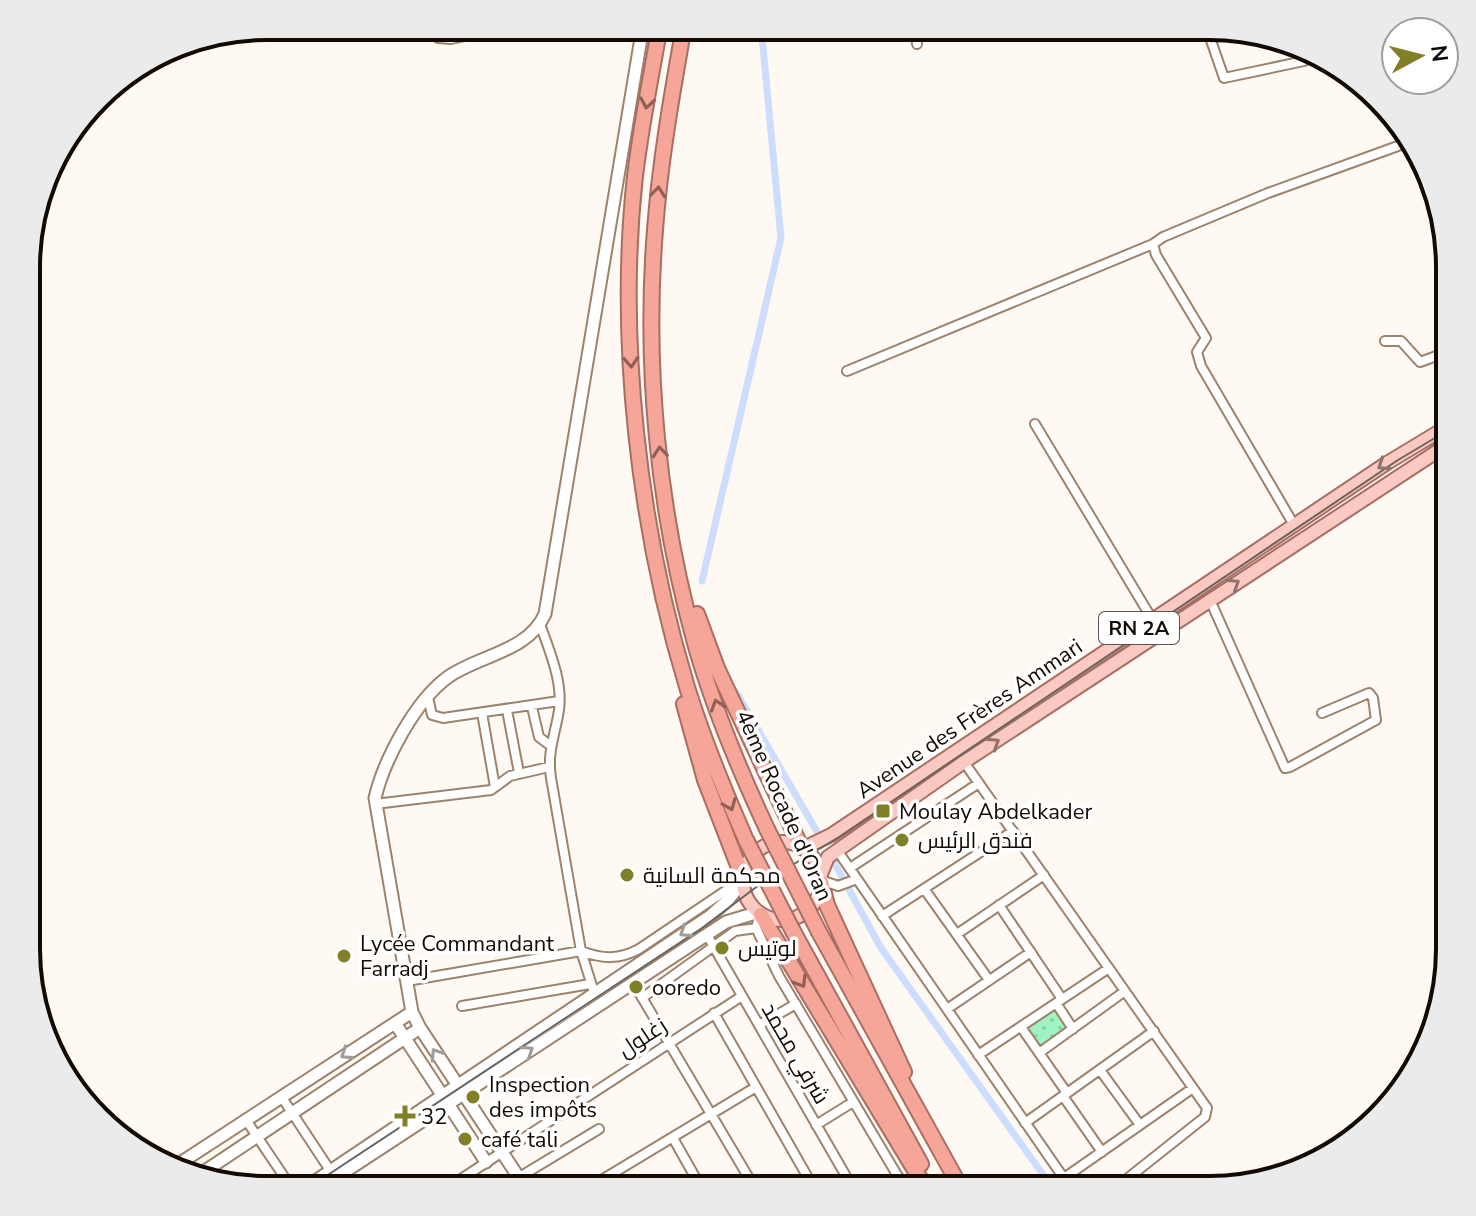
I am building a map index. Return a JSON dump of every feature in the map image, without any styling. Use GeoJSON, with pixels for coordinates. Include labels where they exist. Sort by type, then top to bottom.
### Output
{"type":"FeatureCollection","features":[{"type":"Feature","properties":{"kind":"highway","name":"4ème Rocade d'Oran"},"geometry":{"type":"LineString","coordinates":[[658,40],[635,176],[630,297],[633,392],[656,563],[672,637],[711,758],[746,840],[927,1176]]}},
{"type":"Feature","properties":{"kind":"highway","name":"4ème Rocade d'Oran"},"geometry":{"type":"LineString","coordinates":[[682,40],[659,182],[652,291],[653,392],[667,509],[696,645],[726,734],[767,829],[819,932],[954,1176]]}},
{"type":"Feature","properties":{"kind":"highway"},"geometry":{"type":"LineString","coordinates":[[667,509],[711,654],[807,846]]}},
{"type":"Feature","properties":{"kind":"highway"},"geometry":{"type":"LineString","coordinates":[[656,563],[674,666],[691,730],[705,780],[743,880]]}},
{"type":"Feature","properties":{"kind":"highway"},"geometry":{"type":"LineString","coordinates":[[821,879],[827,905],[938,1149]]}},
{"type":"Feature","properties":{"kind":"highway"},"geometry":{"type":"LineString","coordinates":[[759,917],[918,1176]]}},
{"type":"Feature","properties":{"kind":"main road"},"geometry":{"type":"LineString","coordinates":[[518,1176],[412,1012],[375,804],[379,780],[415,713],[428,697],[461,669],[522,642],[540,624],[545,614],[641,40]]}},
{"type":"Feature","properties":{"kind":"main road","name":"Avenue des Frères Ammari"},"geometry":{"type":"LineString","coordinates":[[807,846],[831,835],[1387,463],[1436,433]]}},
{"type":"Feature","properties":{"kind":"main road","name":"Avenue des Frères Ammari"},"geometry":{"type":"LineString","coordinates":[[832,853],[964,762],[1436,452]]}},
{"type":"Feature","properties":{"kind":"main road"},"geometry":{"type":"LineString","coordinates":[[329,1176],[460,1089],[592,988],[710,916],[728,900],[743,880],[751,858],[769,844],[780,842],[807,846],[817,862],[821,879]]}},
{"type":"Feature","properties":{"kind":"main road"},"geometry":{"type":"LineString","coordinates":[[460,1089],[710,940],[732,919],[759,917],[788,920],[805,913],[817,900],[821,879],[832,853]]}},
{"type":"Feature","properties":{"kind":"main road"},"geometry":{"type":"LineString","coordinates":[[743,880],[747,899],[759,917]]}},
{"type":"Feature","properties":{"kind":"main road"},"geometry":{"type":"LineString","coordinates":[[184,1160],[412,1012]]}},
{"type":"Feature","properties":{"kind":"main road"},"geometry":{"type":"LineString","coordinates":[[395,1023],[486,1162]]}},
{"type":"Feature","properties":{"kind":"main road"},"geometry":{"type":"LineString","coordinates":[[209,1168],[420,1028]]}},
{"type":"Feature","properties":{"kind":"street"},"geometry":{"type":"LineString","coordinates":[[916,40],[917,44]]}},
{"type":"Feature","properties":{"kind":"street"},"geometry":{"type":"LineString","coordinates":[[1214,40],[1224,78],[1304,61]]}},
{"type":"Feature","properties":{"kind":"street"},"geometry":{"type":"LineString","coordinates":[[847,371],[1268,193],[1400,145]]}},
{"type":"Feature","properties":{"kind":"street"},"geometry":{"type":"LineString","coordinates":[[1153,244],[1156,255],[1206,338],[1197,352],[1201,366],[1294,525]]}},
{"type":"Feature","properties":{"kind":"street"},"geometry":{"type":"LineString","coordinates":[[1385,341],[1401,341],[1420,362],[1436,356]]}},
{"type":"Feature","properties":{"kind":"street"},"geometry":{"type":"LineString","coordinates":[[1035,424],[1152,619]]}},
{"type":"Feature","properties":{"kind":"street"},"geometry":{"type":"LineString","coordinates":[[1210,600],[1285,768],[1376,720],[1373,698],[1369,693],[1322,713]]}},
{"type":"Feature","properties":{"kind":"street"},"geometry":{"type":"LineString","coordinates":[[462,1006],[592,988],[581,951],[549,767],[559,701],[554,665],[540,624]]}},
{"type":"Feature","properties":{"kind":"street"},"geometry":{"type":"LineString","coordinates":[[428,697],[432,715]]}},
{"type":"Feature","properties":{"kind":"street"},"geometry":{"type":"LineString","coordinates":[[415,713],[443,718],[559,701]]}},
{"type":"Feature","properties":{"kind":"street"},"geometry":{"type":"LineString","coordinates":[[532,707],[539,737],[551,746]]}},
{"type":"Feature","properties":{"kind":"street"},"geometry":{"type":"LineString","coordinates":[[507,710],[519,773]]}},
{"type":"Feature","properties":{"kind":"street"},"geometry":{"type":"LineString","coordinates":[[482,713],[495,787]]}},
{"type":"Feature","properties":{"kind":"street"},"geometry":{"type":"LineString","coordinates":[[964,762],[1207,1108],[1206,1115],[1130,1176]]}},
{"type":"Feature","properties":{"kind":"street"},"geometry":{"type":"LineString","coordinates":[[375,804],[491,790],[510,776],[549,767]]}},
{"type":"Feature","properties":{"kind":"street"},"geometry":{"type":"LineString","coordinates":[[850,868],[979,783]]}},
{"type":"Feature","properties":{"kind":"street"},"geometry":{"type":"LineString","coordinates":[[882,916],[1013,831]]}},
{"type":"Feature","properties":{"kind":"street"},"geometry":{"type":"LineString","coordinates":[[832,853],[850,868]]}},
{"type":"Feature","properties":{"kind":"street"},"geometry":{"type":"LineString","coordinates":[[850,868],[850,882]]}},
{"type":"Feature","properties":{"kind":"street"},"geometry":{"type":"LineString","coordinates":[[957,934],[1044,875]]}},
{"type":"Feature","properties":{"kind":"street"},"geometry":{"type":"LineString","coordinates":[[821,879],[850,882],[882,916],[1063,1176]]}},
{"type":"Feature","properties":{"kind":"street"},"geometry":{"type":"LineString","coordinates":[[407,981],[581,951],[614,958],[632,953],[743,880]]}},
{"type":"Feature","properties":{"kind":"street"},"geometry":{"type":"LineString","coordinates":[[925,890],[989,980]]}},
{"type":"Feature","properties":{"kind":"street"},"geometry":{"type":"LineString","coordinates":[[999,905],[1031,952],[1073,1029]]}},
{"type":"Feature","properties":{"kind":"street"},"geometry":{"type":"LineString","coordinates":[[759,917],[796,1004],[898,1176]]}},
{"type":"Feature","properties":{"kind":"street"},"geometry":{"type":"LineString","coordinates":[[642,998],[710,940]]}},
{"type":"Feature","properties":{"kind":"street","name":"شرفي محمد"},"geometry":{"type":"LineString","coordinates":[[710,940],[846,1176]]}},
{"type":"Feature","properties":{"kind":"street"},"geometry":{"type":"LineString","coordinates":[[628,943],[632,953]]}},
{"type":"Feature","properties":{"kind":"street"},"geometry":{"type":"LineString","coordinates":[[947,1009],[1031,952]]}},
{"type":"Feature","properties":{"kind":"street"},"geometry":{"type":"LineString","coordinates":[[978,1055],[1109,968]]}},
{"type":"Feature","properties":{"kind":"street"},"geometry":{"type":"LineString","coordinates":[[634,984],[748,1176]]}},
{"type":"Feature","properties":{"kind":"street"},"geometry":{"type":"LineString","coordinates":[[1039,1053],[1125,991]]}},
{"type":"Feature","properties":{"kind":"street","name":"زغلول"},"geometry":{"type":"LineString","coordinates":[[465,1176],[742,996]]}},
{"type":"Feature","properties":{"kind":"street"},"geometry":{"type":"LineString","coordinates":[[759,1025],[796,1004]]}},
{"type":"Feature","properties":{"kind":"street"},"geometry":{"type":"LineString","coordinates":[[714,1013],[808,1176]]}},
{"type":"Feature","properties":{"kind":"street"},"geometry":{"type":"LineString","coordinates":[[1021,1027],[1102,1152]]}},
{"type":"Feature","properties":{"kind":"street"},"geometry":{"type":"LineString","coordinates":[[1025,1123],[1154,1031]]}},
{"type":"Feature","properties":{"kind":"street"},"geometry":{"type":"LineString","coordinates":[[1100,1070],[1140,1125]]}},
{"type":"Feature","properties":{"kind":"street"},"geometry":{"type":"LineString","coordinates":[[610,1176],[756,1087]]}},
{"type":"Feature","properties":{"kind":"street"},"geometry":{"type":"LineString","coordinates":[[1067,1176],[1193,1088]]}},
{"type":"Feature","properties":{"kind":"street"},"geometry":{"type":"LineString","coordinates":[[281,1096],[333,1174]]}},
{"type":"Feature","properties":{"kind":"street"},"geometry":{"type":"LineString","coordinates":[[816,1125],[853,1102]]}},
{"type":"Feature","properties":{"kind":"street"},"geometry":{"type":"LineString","coordinates":[[246,1120],[284,1176]]}},
{"type":"Feature","properties":{"kind":"street"},"geometry":{"type":"LineString","coordinates":[[518,1176],[599,1129]]}},
{"type":"Feature","properties":{"kind":"street"},"geometry":{"type":"LineString","coordinates":[[673,1138],[694,1176]]}},
{"type":"Feature","properties":{"kind":"green space"},"geometry":{"type":"Polygon","coordinates":[[[1055,1008],[1067,1026],[1041,1045],[1028,1027],[1055,1008]]]}},
{"type":"Feature","properties":{"kind":"waterway"},"geometry":{"type":"LineString","coordinates":[[702,581],[781,238],[762,40]]}},
{"type":"Feature","properties":{"kind":"waterway"},"geometry":{"type":"LineString","coordinates":[[736,692],[823,842]]}},
{"type":"Feature","properties":{"kind":"waterway"},"geometry":{"type":"LineString","coordinates":[[829,853],[881,948],[1044,1176]]}},
{"type":"Feature","properties":{"kind":"tram line"},"geometry":{"type":"LineString","coordinates":[[326,1176],[702,928],[759,885],[839,837],[1436,437]]}},
{"type":"Feature","properties":{"kind":"place","name":"Moulay Abdelkader"},"geometry":{"type":"Point","coordinates":[883,811]}},
{"type":"Feature","properties":{"kind":"place","name":"فندق الرئيس"},"geometry":{"type":"Point","coordinates":[902,840]}},
{"type":"Feature","properties":{"kind":"place","name":"محكمة السانية"},"geometry":{"type":"Point","coordinates":[627,875]}},
{"type":"Feature","properties":{"kind":"place","name":"لوتيس"},"geometry":{"type":"Point","coordinates":[722,948]}},
{"type":"Feature","properties":{"kind":"place","name":"Lycée Commandant Farradj"},"geometry":{"type":"Point","coordinates":[344,956]}},
{"type":"Feature","properties":{"kind":"place","name":"ooredo"},"geometry":{"type":"Point","coordinates":[636,987]}},
{"type":"Feature","properties":{"kind":"place","name":"Inspection des impôts"},"geometry":{"type":"Point","coordinates":[473,1097]}},
{"type":"Feature","properties":{"kind":"place","name":"32"},"geometry":{"type":"Point","coordinates":[405,1116]}},
{"type":"Feature","properties":{"kind":"place","name":"café tali"},"geometry":{"type":"Point","coordinates":[465,1139]}}]}
